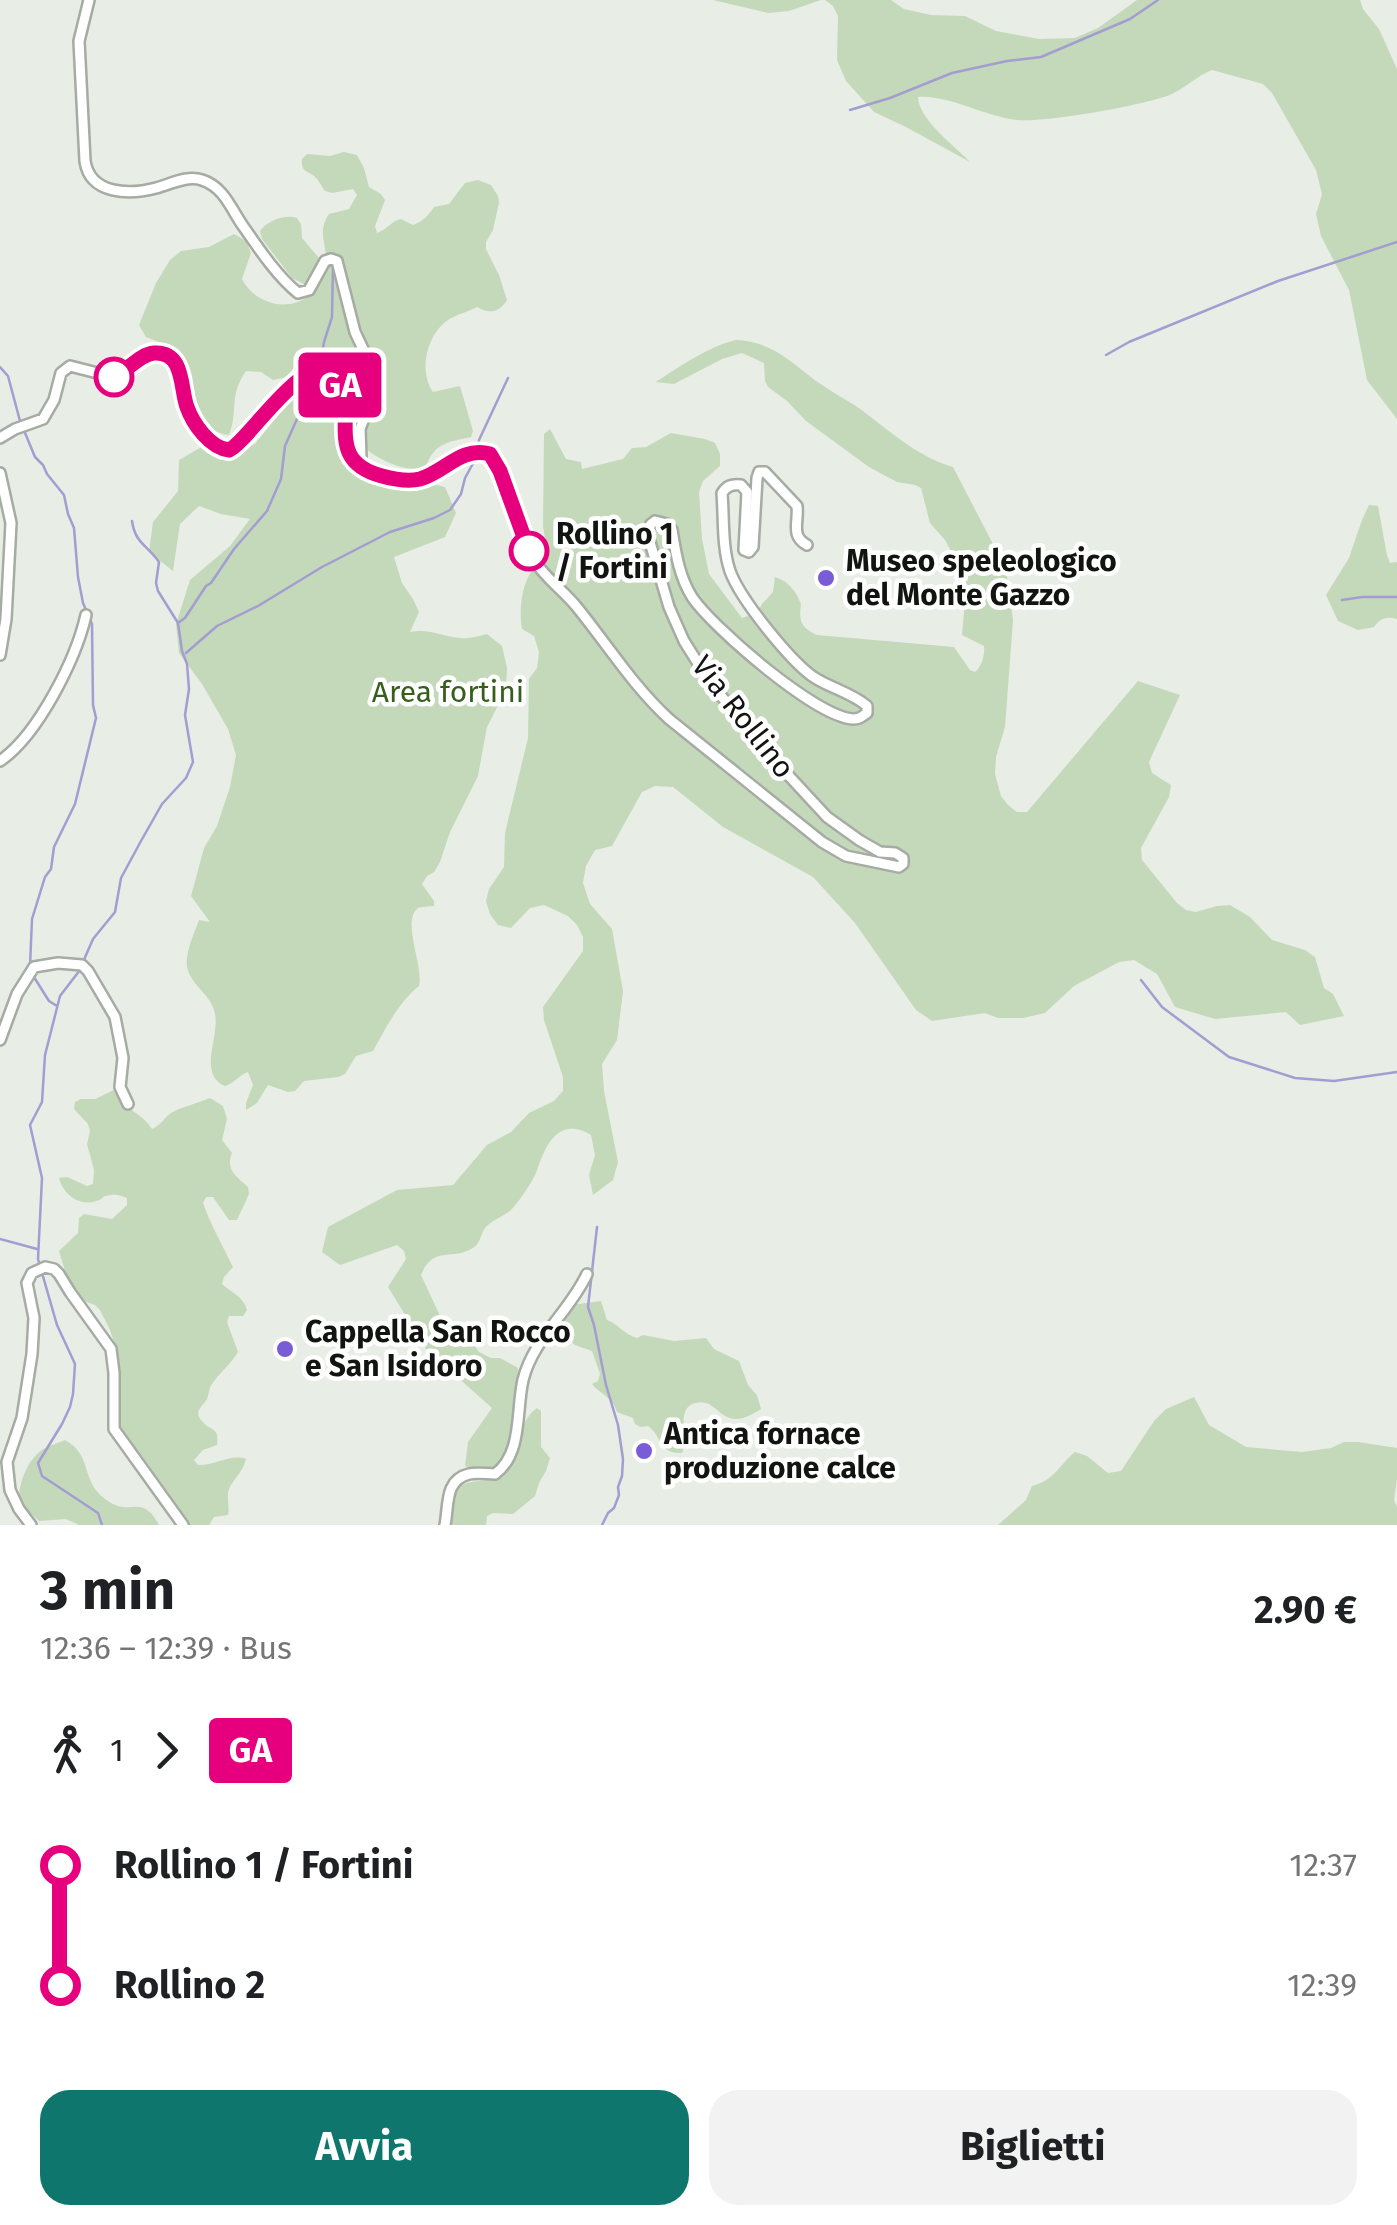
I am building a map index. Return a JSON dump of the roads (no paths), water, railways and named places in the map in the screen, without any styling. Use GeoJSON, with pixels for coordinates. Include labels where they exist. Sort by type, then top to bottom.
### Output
{"type":"FeatureCollection","features":[{"type":"Feature","properties":{"kind":"street"},"geometry":{"type":"LineString","coordinates":[[89,0],[79,41],[88,174],[102,186],[132,192],[188,179],[206,181],[230,202],[240,222],[298,293],[309,290],[326,261],[337,261],[354,332],[370,366],[368,408],[360,428],[358,464]]}},
{"type":"Feature","properties":{"kind":"street"},"geometry":{"type":"LineString","coordinates":[[0,438],[15,428],[43,419],[66,367],[113,377],[155,353],[176,362],[190,414],[209,440],[229,450],[240,444],[302,376],[315,371],[332,373],[344,397],[349,450],[358,464]]}},
{"type":"Feature","properties":{"kind":"street","name":"Via Rollino"},"geometry":{"type":"LineString","coordinates":[[358,464],[382,476],[415,480],[473,452],[490,454],[535,562],[572,600],[651,703],[822,842],[846,856],[899,867],[903,864],[900,855],[880,852],[827,817],[711,684],[668,607],[647,532],[655,522],[667,524],[672,530],[687,588],[732,639],[822,708],[852,719],[862,718],[867,706],[809,674],[783,647],[741,591],[727,556],[722,493],[733,484],[747,492],[743,540],[744,550],[749,552],[753,547],[757,478],[759,472],[768,474],[797,506],[796,536],[807,545]]}},
{"type":"Feature","properties":{"kind":"street"},"geometry":{"type":"LineString","coordinates":[[0,473],[11,524],[0,655]]}},
{"type":"Feature","properties":{"kind":"street"},"geometry":{"type":"LineString","coordinates":[[0,761],[19,744],[68,671],[86,616]]}},
{"type":"Feature","properties":{"kind":"street"},"geometry":{"type":"LineString","coordinates":[[0,1040],[17,994],[34,967],[82,965],[115,1017],[122,1058],[120,1087],[128,1104]]}},
{"type":"Feature","properties":{"kind":"street"},"geometry":{"type":"LineString","coordinates":[[31,1525],[10,1490],[7,1462],[22,1418],[30,1376],[34,1318],[26,1283],[32,1273],[45,1267],[60,1274],[111,1349],[114,1429],[183,1525]]}},
{"type":"Feature","properties":{"kind":"street"},"geometry":{"type":"LineString","coordinates":[[445,1525],[453,1485],[468,1474],[495,1474],[504,1466],[518,1425],[526,1373],[542,1341],[588,1274]]}},
{"type":"Feature","properties":{"kind":"waterway"},"geometry":{"type":"LineString","coordinates":[[850,110],[952,73],[1041,57],[1130,19],[1158,0]]}},
{"type":"Feature","properties":{"kind":"waterway"},"geometry":{"type":"LineString","coordinates":[[1106,355],[1278,281],[1397,242]]}},
{"type":"Feature","properties":{"kind":"waterway"},"geometry":{"type":"LineString","coordinates":[[320,367],[332,317],[333,265]]}},
{"type":"Feature","properties":{"kind":"waterway"},"geometry":{"type":"LineString","coordinates":[[0,367],[8,376],[20,421]]}},
{"type":"Feature","properties":{"kind":"waterway"},"geometry":{"type":"LineString","coordinates":[[178,623],[267,511],[281,479],[285,446],[317,374]]}},
{"type":"Feature","properties":{"kind":"waterway"},"geometry":{"type":"LineString","coordinates":[[478,450],[508,378]]}},
{"type":"Feature","properties":{"kind":"waterway"},"geometry":{"type":"LineString","coordinates":[[23,428],[35,457],[64,495],[74,528],[78,577],[92,624],[96,718],[75,804],[54,847],[51,869],[32,919],[30,966]]}},
{"type":"Feature","properties":{"kind":"waterway"},"geometry":{"type":"LineString","coordinates":[[186,653],[217,626],[322,567],[390,532],[450,510],[476,458]]}},
{"type":"Feature","properties":{"kind":"waterway"},"geometry":{"type":"LineString","coordinates":[[83,962],[93,939],[115,912],[121,878],[141,841],[193,762],[185,715],[187,664],[178,623],[158,591],[159,562],[139,539],[132,521]]}},
{"type":"Feature","properties":{"kind":"waterway"},"geometry":{"type":"LineString","coordinates":[[1342,600],[1397,597]]}},
{"type":"Feature","properties":{"kind":"waterway"},"geometry":{"type":"LineString","coordinates":[[80,970],[60,996],[45,1055],[42,1102],[30,1125],[42,1178],[38,1259],[57,1325],[75,1364],[70,1407],[38,1463],[42,1476],[98,1513],[102,1525]]}},
{"type":"Feature","properties":{"kind":"waterway"},"geometry":{"type":"LineString","coordinates":[[32,974],[49,1001],[57,1006]]}},
{"type":"Feature","properties":{"kind":"waterway"},"geometry":{"type":"LineString","coordinates":[[1141,980],[1162,1007],[1229,1057],[1295,1078],[1334,1081],[1397,1072]]}},
{"type":"Feature","properties":{"kind":"waterway"},"geometry":{"type":"LineString","coordinates":[[597,1227],[588,1307],[623,1459],[619,1495],[602,1525]]}},
{"type":"Feature","properties":{"kind":"waterway"},"geometry":{"type":"LineString","coordinates":[[0,1239],[37,1249]]}},
{"type":"Feature","properties":{"kind":"place","name":"Rollino 1 / Fortini"},"geometry":{"type":"Point","coordinates":[529,551]}},
{"type":"Feature","properties":{"kind":"place","name":"Museo speleologico del Monte Gazzo"},"geometry":{"type":"Point","coordinates":[826,578]}},
{"type":"Feature","properties":{"kind":"place","name":"Cappella San Rocco e San Isidoro"},"geometry":{"type":"Point","coordinates":[285,1349]}},
{"type":"Feature","properties":{"kind":"place","name":"Antica fornace produzione calce"},"geometry":{"type":"Point","coordinates":[644,1451]}},
{"type":"Feature","properties":{"kind":"park label","name":"Area fortini"},"geometry":{"type":"Point","coordinates":[448,692]}}]}
